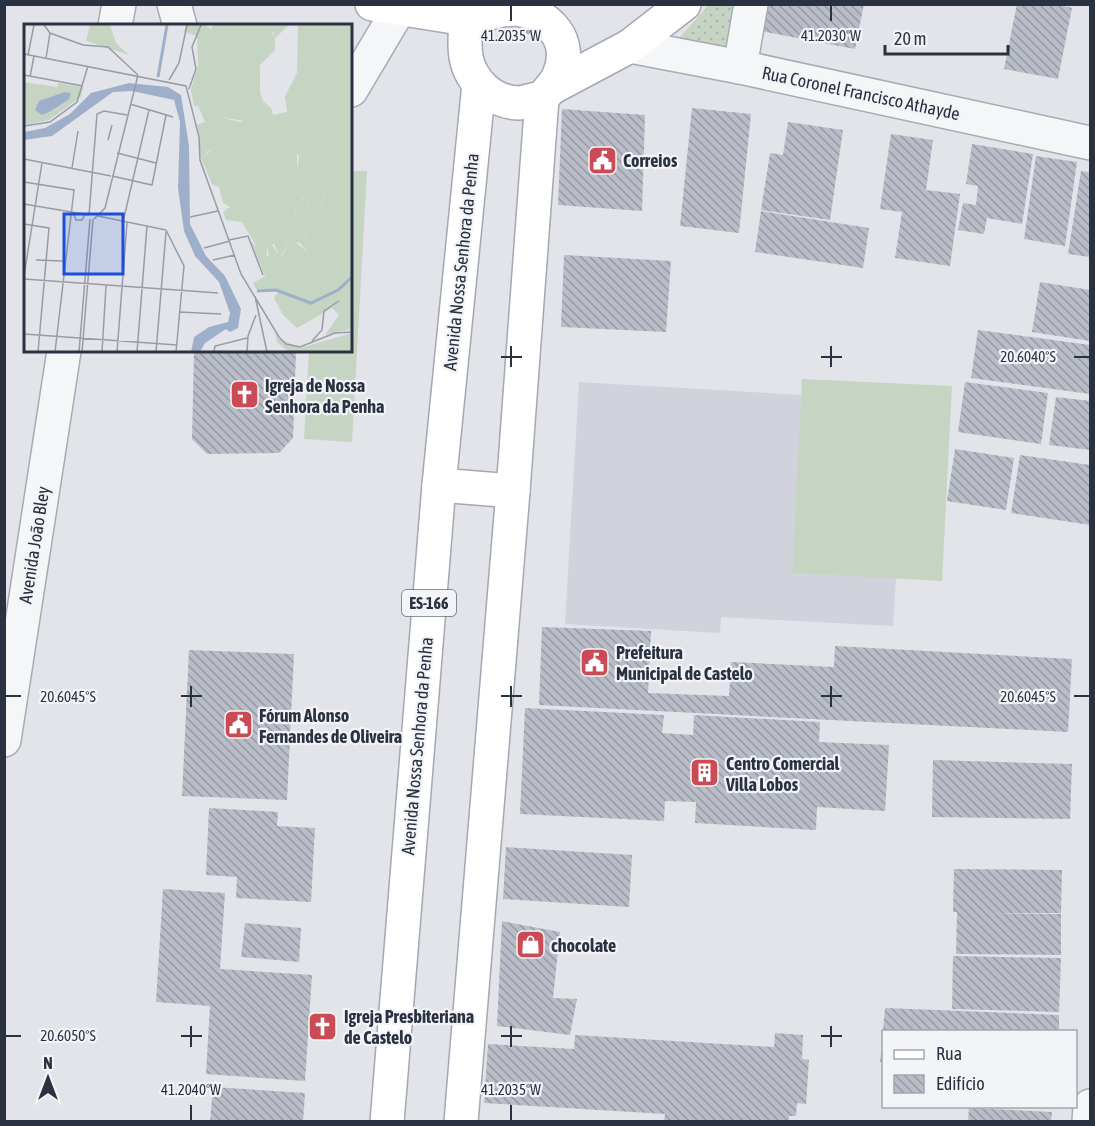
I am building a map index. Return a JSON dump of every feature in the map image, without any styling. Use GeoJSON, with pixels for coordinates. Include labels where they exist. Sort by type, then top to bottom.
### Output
{"type":"FeatureCollection","features":[{"type":"Feature","properties":{"kind":"main road"},"geometry":{"type":"LineString","coordinates":[[467,12],[465,39],[466,59],[470,74],[490,94],[504,101],[518,103],[546,93],[630,46],[684,4]]}},
{"type":"Feature","properties":{"kind":"main road"},"geometry":{"type":"LineString","coordinates":[[386,7],[467,12],[517,9],[532,12],[546,19],[556,31],[562,45],[563,61],[559,76],[546,93],[461,1122]]}},
{"type":"Feature","properties":{"kind":"main road","name":"Avenida Nossa Senhora da Penha"},"geometry":{"type":"LineString","coordinates":[[387,1122],[439,484],[479,84]]}},
{"type":"Feature","properties":{"kind":"main road"},"geometry":{"type":"LineString","coordinates":[[439,484],[513,491]]}},
{"type":"Feature","properties":{"kind":"street"},"geometry":{"type":"LineString","coordinates":[[116,24],[119,4]]}},
{"type":"Feature","properties":{"kind":"street"},"geometry":{"type":"LineString","coordinates":[[174,4],[179,24]]}},
{"type":"Feature","properties":{"kind":"street"},"geometry":{"type":"LineString","coordinates":[[740,67],[751,4]]}},
{"type":"Feature","properties":{"kind":"street"},"geometry":{"type":"LineString","coordinates":[[352,88],[386,7]]}},
{"type":"Feature","properties":{"kind":"street","name":"Rua Coronel Francisco Athayde"},"geometry":{"type":"LineString","coordinates":[[630,46],[740,67],[1090,143]]}},
{"type":"Feature","properties":{"kind":"street","name":"Avenida João Bley"},"geometry":{"type":"LineString","coordinates":[[4,740],[63,352]]}},
{"type":"Feature","properties":{"kind":"street"},"geometry":{"type":"LineString","coordinates":[[1089,1122],[1090,1107]]}},
{"type":"Feature","properties":{"kind":"shaded area"},"geometry":{"type":"Polygon","coordinates":[[[579,382],[802,395],[792,573],[896,578],[893,626],[721,617],[720,633],[565,624],[579,382]]]}},
{"type":"Feature","properties":{"kind":"green space"},"geometry":{"type":"Polygon","coordinates":[[[709,5],[733,5],[725,48],[678,39],[709,5]]]}},
{"type":"Feature","properties":{"kind":"green space"},"geometry":{"type":"Polygon","coordinates":[[[352,171],[367,171],[352,442],[304,439],[309,352],[352,352],[352,171]]]}},
{"type":"Feature","properties":{"kind":"green space"},"geometry":{"type":"Polygon","coordinates":[[[802,379],[952,386],[942,581],[792,573],[802,379]]]}},
{"type":"Feature","properties":{"kind":"building"},"geometry":{"type":"Polygon","coordinates":[[[766,4],[864,4],[855,49],[761,31],[766,4]]]}},
{"type":"Feature","properties":{"kind":"building"},"geometry":{"type":"Polygon","coordinates":[[[1017,4],[1055,4],[1072,8],[1058,79],[1004,69],[1017,4]]]}},
{"type":"Feature","properties":{"kind":"building"},"geometry":{"type":"Polygon","coordinates":[[[692,108],[751,114],[739,233],[680,226],[692,108]]]}},
{"type":"Feature","properties":{"kind":"building","name":"Correios"},"geometry":{"type":"Polygon","coordinates":[[[562,109],[645,115],[642,211],[558,205],[562,109]]]}},
{"type":"Feature","properties":{"kind":"building"},"geometry":{"type":"Polygon","coordinates":[[[788,122],[843,130],[830,220],[761,210],[770,153],[783,155],[788,122]]]}},
{"type":"Feature","properties":{"kind":"building"},"geometry":{"type":"Polygon","coordinates":[[[891,134],[933,140],[926,190],[960,194],[950,266],[895,258],[902,212],[880,209],[891,134]]]}},
{"type":"Feature","properties":{"kind":"building"},"geometry":{"type":"Polygon","coordinates":[[[972,144],[1033,154],[1022,224],[987,218],[984,234],[958,230],[963,203],[976,205],[978,186],[966,184],[972,144]]]}},
{"type":"Feature","properties":{"kind":"building"},"geometry":{"type":"Polygon","coordinates":[[[1036,156],[1077,162],[1065,246],[1024,239],[1036,156]]]}},
{"type":"Feature","properties":{"kind":"building"},"geometry":{"type":"Polygon","coordinates":[[[1081,171],[1090,172],[1090,257],[1068,254],[1081,171]]]}},
{"type":"Feature","properties":{"kind":"building"},"geometry":{"type":"Polygon","coordinates":[[[761,211],[869,228],[863,268],[755,252],[761,211]]]}},
{"type":"Feature","properties":{"kind":"building"},"geometry":{"type":"Polygon","coordinates":[[[564,255],[671,261],[666,332],[561,327],[564,255]]]}},
{"type":"Feature","properties":{"kind":"building"},"geometry":{"type":"Polygon","coordinates":[[[1040,282],[1090,290],[1090,341],[1032,332],[1040,282]]]}},
{"type":"Feature","properties":{"kind":"building"},"geometry":{"type":"Polygon","coordinates":[[[978,330],[1090,345],[1090,394],[971,378],[978,330]]]}},
{"type":"Feature","properties":{"kind":"building","name":"Igreja de Nossa Senhora da Penha"},"geometry":{"type":"Polygon","coordinates":[[[194,352],[296,352],[293,438],[279,453],[207,454],[192,439],[194,352]]]}},
{"type":"Feature","properties":{"kind":"building"},"geometry":{"type":"Polygon","coordinates":[[[965,382],[1048,393],[1041,444],[958,432],[965,382]]]}},
{"type":"Feature","properties":{"kind":"building"},"geometry":{"type":"Polygon","coordinates":[[[1056,397],[1090,401],[1090,450],[1049,445],[1056,397]]]}},
{"type":"Feature","properties":{"kind":"building"},"geometry":{"type":"Polygon","coordinates":[[[955,449],[1014,458],[1006,510],[947,501],[955,449]]]}},
{"type":"Feature","properties":{"kind":"building"},"geometry":{"type":"Polygon","coordinates":[[[1020,455],[1090,465],[1090,525],[1011,513],[1020,455]]]}},
{"type":"Feature","properties":{"kind":"building"},"geometry":{"type":"Polygon","coordinates":[[[542,627],[651,631],[648,693],[729,696],[731,662],[834,667],[835,646],[1072,659],[1068,732],[539,705],[542,627]]]}},
{"type":"Feature","properties":{"kind":"building","name":"Fórum Alonso Fernandes de Oliveira"},"geometry":{"type":"Polygon","coordinates":[[[189,650],[294,654],[287,800],[182,796],[189,650]]]}},
{"type":"Feature","properties":{"kind":"building","name":"Centro Comercial Villa Lobos"},"geometry":{"type":"Polygon","coordinates":[[[525,708],[664,715],[662,733],[693,735],[694,715],[820,722],[819,742],[889,745],[885,811],[817,807],[816,830],[695,823],[696,802],[665,801],[664,821],[520,814],[525,708]]]}},
{"type":"Feature","properties":{"kind":"building"},"geometry":{"type":"Polygon","coordinates":[[[933,760],[1072,764],[1070,819],[932,817],[933,760]]]}},
{"type":"Feature","properties":{"kind":"building"},"geometry":{"type":"Polygon","coordinates":[[[209,808],[278,812],[277,826],[315,828],[311,902],[236,898],[237,877],[206,875],[209,808]]]}},
{"type":"Feature","properties":{"kind":"building"},"geometry":{"type":"Polygon","coordinates":[[[506,847],[632,855],[629,907],[503,899],[506,847]]]}},
{"type":"Feature","properties":{"kind":"building"},"geometry":{"type":"Polygon","coordinates":[[[954,869],[1062,870],[1061,913],[987,913],[1061,914],[1061,955],[956,954],[957,912],[953,912],[954,869]]]}},
{"type":"Feature","properties":{"kind":"building"},"geometry":{"type":"Polygon","coordinates":[[[163,889],[225,893],[220,969],[312,975],[305,1081],[206,1074],[210,1006],[156,1002],[163,889]]]}},
{"type":"Feature","properties":{"kind":"building"},"geometry":{"type":"Polygon","coordinates":[[[502,921],[560,932],[553,998],[577,999],[570,1035],[497,1026],[502,921]]]}},
{"type":"Feature","properties":{"kind":"building"},"geometry":{"type":"Polygon","coordinates":[[[245,923],[301,928],[299,962],[241,957],[245,923]]]}},
{"type":"Feature","properties":{"kind":"building"},"geometry":{"type":"Polygon","coordinates":[[[953,956],[1061,958],[1059,1012],[952,1009],[953,956]]]}},
{"type":"Feature","properties":{"kind":"building"},"geometry":{"type":"Polygon","coordinates":[[[885,1008],[1059,1015],[1059,1030],[883,1030],[885,1008]]]}},
{"type":"Feature","properties":{"kind":"building"},"geometry":{"type":"Polygon","coordinates":[[[775,1033],[803,1035],[802,1059],[809,1060],[806,1104],[797,1103],[796,1116],[789,1116],[789,1122],[664,1122],[665,1114],[484,1103],[488,1044],[574,1049],[575,1035],[774,1047],[775,1033]]]}},
{"type":"Feature","properties":{"kind":"building"},"geometry":{"type":"Polygon","coordinates":[[[213,1087],[305,1093],[303,1122],[210,1122],[213,1087]]]}},
{"type":"Feature","properties":{"kind":"building"},"geometry":{"type":"Polygon","coordinates":[[[969,1108],[1052,1112],[1051,1122],[968,1122],[969,1108]]]}},
{"type":"Feature","properties":{"kind":"place","name":"Correios"},"geometry":{"type":"Point","coordinates":[602,160]}},
{"type":"Feature","properties":{"kind":"place","name":"Igreja de Nossa Senhora da Penha"},"geometry":{"type":"Point","coordinates":[244,395]}},
{"type":"Feature","properties":{"kind":"place","name":"Prefeitura Municipal de Castelo"},"geometry":{"type":"Point","coordinates":[595,662]}},
{"type":"Feature","properties":{"kind":"place","name":"Fórum Alonso Fernandes de Oliveira"},"geometry":{"type":"Point","coordinates":[238,725]}},
{"type":"Feature","properties":{"kind":"place","name":"Centro Comercial Villa Lobos"},"geometry":{"type":"Point","coordinates":[705,773]}},
{"type":"Feature","properties":{"kind":"place","name":"chocolate"},"geometry":{"type":"Point","coordinates":[530,945]}},
{"type":"Feature","properties":{"kind":"place","name":"Igreja Presbiteriana de Castelo"},"geometry":{"type":"Point","coordinates":[323,1026]}}]}
